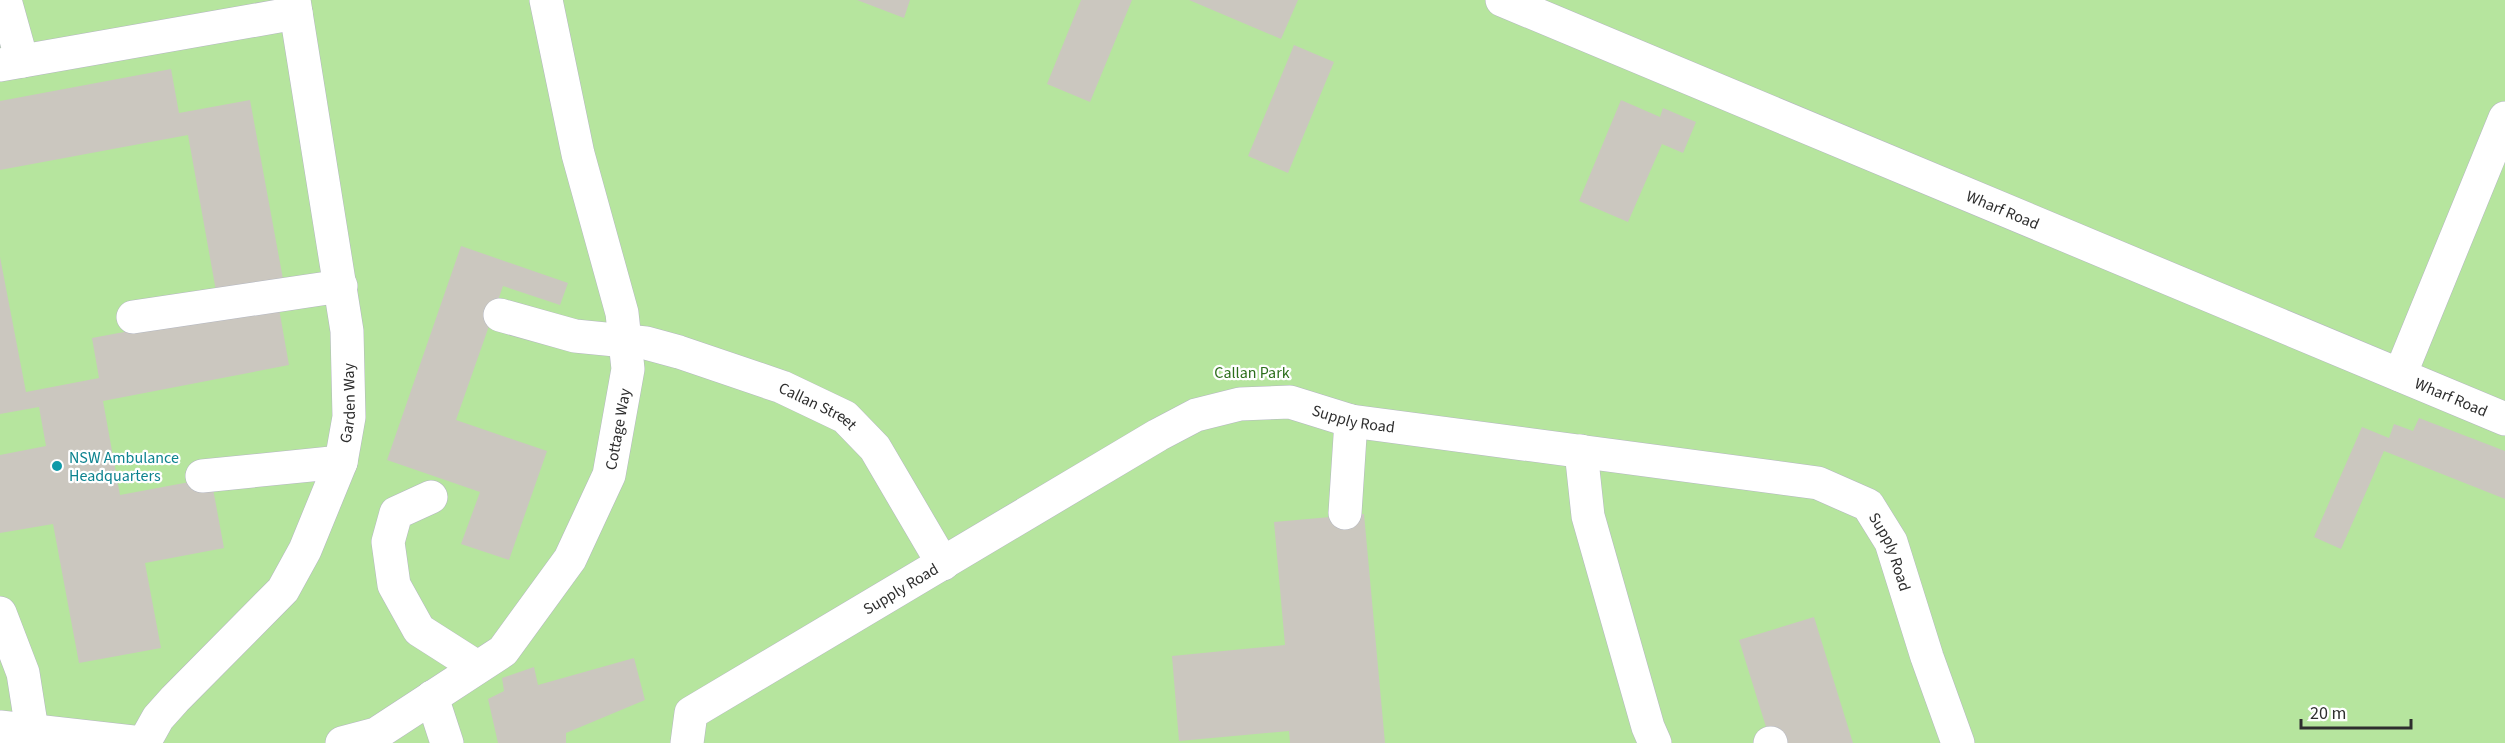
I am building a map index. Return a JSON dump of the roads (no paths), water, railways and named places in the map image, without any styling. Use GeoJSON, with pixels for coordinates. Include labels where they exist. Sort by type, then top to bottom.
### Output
{"type":"FeatureCollection","features":[{"type":"Feature","properties":{"kind":"lane"},"geometry":{"type":"LineString","coordinates":[[5,0],[11,63],[295,7]]}},
{"type":"Feature","properties":{"kind":"lane","name":"Cottage Way"},"geometry":{"type":"LineString","coordinates":[[342,743],[376,734],[503,651],[570,559],[609,475],[628,369],[622,313],[578,154],[546,0]]}},
{"type":"Feature","properties":{"kind":"lane","name":"Wharf Road"},"geometry":{"type":"LineString","coordinates":[[1502,0],[2505,419]]}},
{"type":"Feature","properties":{"kind":"lane","name":"Garden Way"},"geometry":{"type":"LineString","coordinates":[[16,728],[143,743],[158,718],[175,699],[283,590],[305,550],[341,462],[349,417],[347,331],[295,7]]}},
{"type":"Feature","properties":{"kind":"lane"},"geometry":{"type":"LineString","coordinates":[[2400,375],[2505,118]]}},
{"type":"Feature","properties":{"kind":"lane"},"geometry":{"type":"LineString","coordinates":[[134,317],[341,286]]}},
{"type":"Feature","properties":{"kind":"lane","name":"Callan Street"},"geometry":{"type":"LineString","coordinates":[[500,315],[575,336],[646,343],[679,352],[782,387],[845,417],[875,448],[943,564]]}},
{"type":"Feature","properties":{"kind":"lane","name":"Supply Road"},"geometry":{"type":"LineString","coordinates":[[687,743],[691,713],[1196,415],[1240,404],[1290,402],[1351,421],[1818,483],[1868,505],[1891,542],[1927,657],[1959,743]]}},
{"type":"Feature","properties":{"kind":"lane"},"geometry":{"type":"LineString","coordinates":[[1345,513],[1351,421]]}},
{"type":"Feature","properties":{"kind":"lane"},"geometry":{"type":"LineString","coordinates":[[1581,451],[1588,516],[1645,716],[1656,743]]}},
{"type":"Feature","properties":{"kind":"lane"},"geometry":{"type":"LineString","coordinates":[[202,476],[341,462]]}},
{"type":"Feature","properties":{"kind":"lane"},"geometry":{"type":"LineString","coordinates":[[431,497],[396,513],[388,542],[394,585],[419,630],[477,668]]}},
{"type":"Feature","properties":{"kind":"lane"},"geometry":{"type":"LineString","coordinates":[[0,613],[23,673],[16,728]]}},
{"type":"Feature","properties":{"kind":"lane"},"geometry":{"type":"LineString","coordinates":[[432,697],[447,743]]}},
{"type":"Feature","properties":{"kind":"place","name":"NSW Ambulance Headquarters"},"geometry":{"type":"Point","coordinates":[57,466]}},
{"type":"Feature","properties":{"kind":"park label","name":"Callan Park"},"geometry":{"type":"Point","coordinates":[1252,372]}}]}
